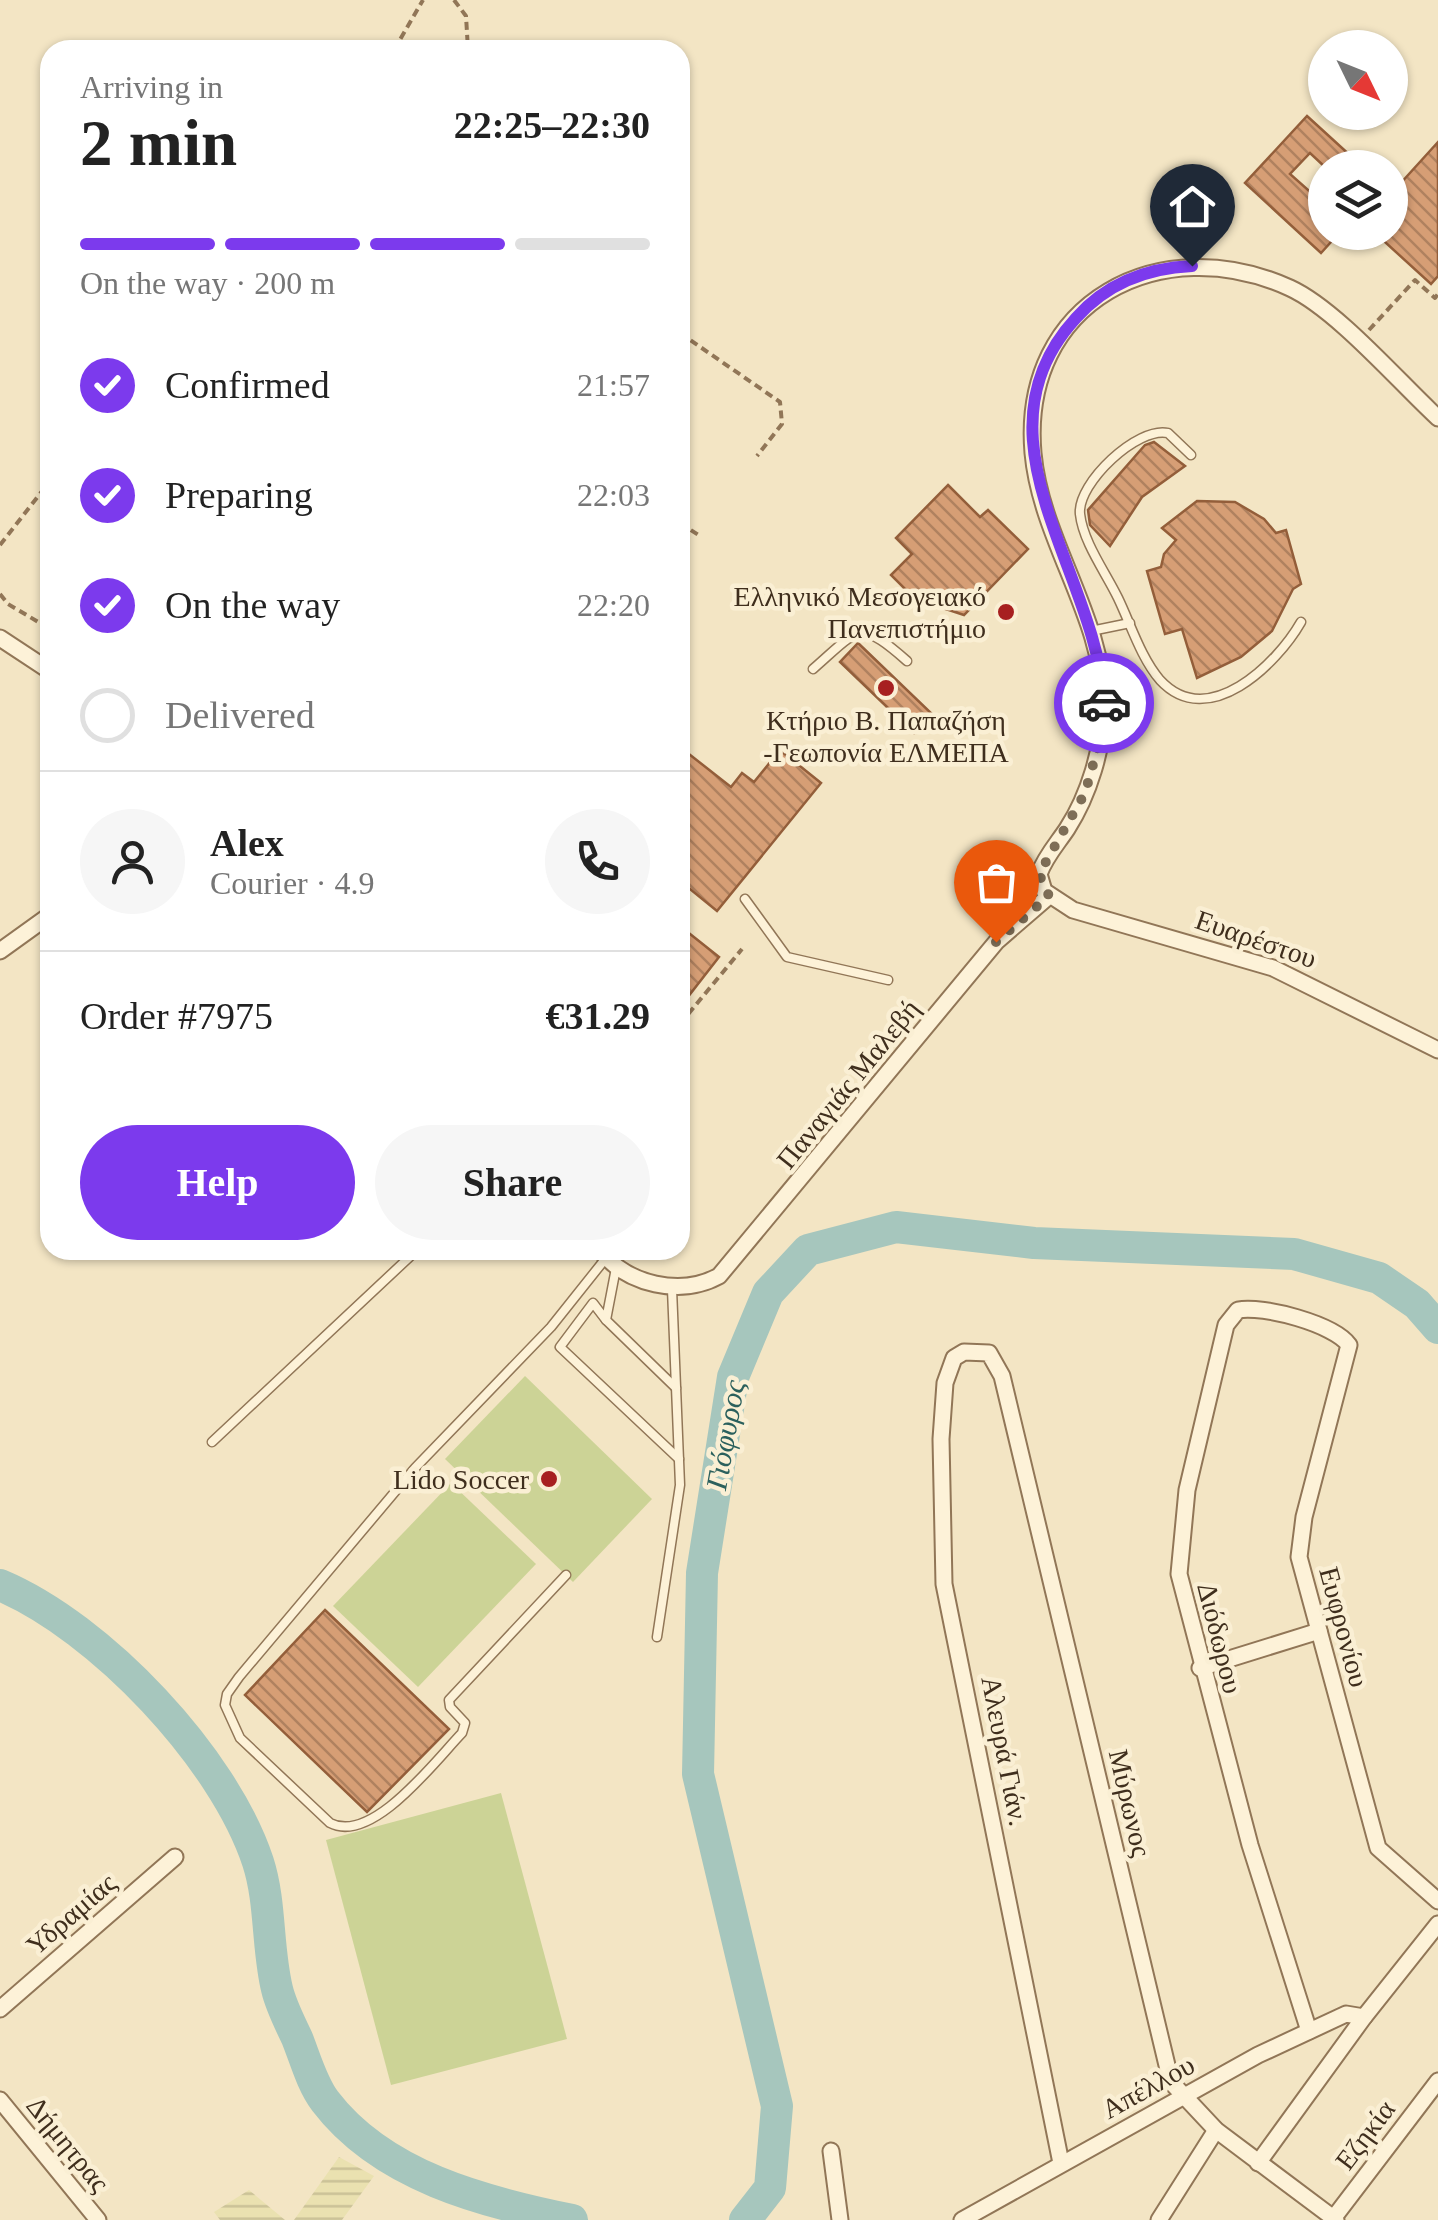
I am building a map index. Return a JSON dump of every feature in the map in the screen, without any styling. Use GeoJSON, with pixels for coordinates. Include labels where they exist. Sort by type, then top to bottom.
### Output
{"type":"FeatureCollection","features":[{"type":"Feature","properties":{"kind":"street"},"geometry":{"type":"LineString","coordinates":[[1049,896],[1039,874],[1079,807],[1100,740],[1103,688],[1091,631],[1044,500],[1032,438],[1044,368],[1059,339],[1082,312],[1128,278],[1169,268],[1204,266],[1292,288],[1438,418]]}},
{"type":"Feature","properties":{"kind":"street"},"geometry":{"type":"LineString","coordinates":[[0,638],[40,664]]}},
{"type":"Feature","properties":{"kind":"street","name":"Ευαρέστου"},"geometry":{"type":"LineString","coordinates":[[1049,896],[1085,914],[1291,975],[1438,1050]]}},
{"type":"Feature","properties":{"kind":"street","name":"Παναγιάς Μαλεβή"},"geometry":{"type":"LineString","coordinates":[[672,1288],[701,1286],[718,1276],[996,942],[1049,896]]}},
{"type":"Feature","properties":{"kind":"street"},"geometry":{"type":"LineString","coordinates":[[0,951],[40,922]]}},
{"type":"Feature","properties":{"kind":"street"},"geometry":{"type":"LineString","coordinates":[[613,1260],[644,1280],[672,1288]]}},
{"type":"Feature","properties":{"kind":"street","name":"Διόδωρου"},"geometry":{"type":"LineString","coordinates":[[1308,2030],[1200,1668],[1179,1574],[1181,1532],[1187,1490],[1228,1319],[1242,1309],[1262,1310],[1321,1326],[1347,1341]]}},
{"type":"Feature","properties":{"kind":"street","name":"Ευφρονίου"},"geometry":{"type":"LineString","coordinates":[[1347,1341],[1347,1363],[1298,1548],[1378,1848],[1438,1901]]}},
{"type":"Feature","properties":{"kind":"street","name":"Μύρωνος"},"geometry":{"type":"LineString","coordinates":[[964,1352],[989,1353],[1002,1376],[1165,2065],[1181,2098],[1216,2130],[1334,2219]]}},
{"type":"Feature","properties":{"kind":"street","name":"Αλευρά Γιάν."},"geometry":{"type":"LineString","coordinates":[[964,1352],[954,1358],[945,1383],[940,1473],[944,1584],[969,1688],[1061,2163]]}},
{"type":"Feature","properties":{"kind":"street"},"geometry":{"type":"LineString","coordinates":[[1200,1668],[1319,1631]]}},
{"type":"Feature","properties":{"kind":"street","name":"Υδραμίας"},"geometry":{"type":"LineString","coordinates":[[0,2008],[175,1857]]}},
{"type":"Feature","properties":{"kind":"street"},"geometry":{"type":"LineString","coordinates":[[1258,2163],[1364,2017],[1438,1924]]}},
{"type":"Feature","properties":{"kind":"street","name":"Απέλλου"},"geometry":{"type":"LineString","coordinates":[[962,2220],[1308,2030],[1349,2013],[1364,2017]]}},
{"type":"Feature","properties":{"kind":"street","name":"Εζηκία"},"geometry":{"type":"LineString","coordinates":[[1334,2219],[1438,2081]]}},
{"type":"Feature","properties":{"kind":"street","name":"Δήμητρας"},"geometry":{"type":"LineString","coordinates":[[0,2100],[98,2220]]}},
{"type":"Feature","properties":{"kind":"street"},"geometry":{"type":"LineString","coordinates":[[1159,2220],[1216,2130]]}},
{"type":"Feature","properties":{"kind":"street"},"geometry":{"type":"LineString","coordinates":[[831,2151],[840,2220]]}},
{"type":"Feature","properties":{"kind":"lane"},"geometry":{"type":"LineString","coordinates":[[1191,454],[1168,433],[1155,431],[1114,458],[1082,496],[1082,520],[1130,623],[1164,684],[1188,697],[1206,698],[1260,673],[1281,653],[1302,622]]}},
{"type":"Feature","properties":{"kind":"lane"},"geometry":{"type":"LineString","coordinates":[[1091,631],[1130,623]]}},
{"type":"Feature","properties":{"kind":"lane"},"geometry":{"type":"LineString","coordinates":[[814,668],[853,634],[864,631],[876,634],[907,661]]}},
{"type":"Feature","properties":{"kind":"lane"},"geometry":{"type":"LineString","coordinates":[[745,899],[787,958],[888,980]]}},
{"type":"Feature","properties":{"kind":"lane"},"geometry":{"type":"LineString","coordinates":[[212,1442],[406,1260]]}},
{"type":"Feature","properties":{"kind":"lane"},"geometry":{"type":"LineString","coordinates":[[566,1575],[449,1700],[450,1707],[465,1723],[462,1733],[390,1807],[360,1826],[341,1828],[330,1823],[240,1738],[231,1720],[227,1694],[238,1677],[415,1468],[550,1327],[606,1260]]}},
{"type":"Feature","properties":{"kind":"lane"},"geometry":{"type":"LineString","coordinates":[[606,1320],[608,1260]]}},
{"type":"Feature","properties":{"kind":"lane"},"geometry":{"type":"LineString","coordinates":[[657,1637],[680,1484],[672,1288]]}},
{"type":"Feature","properties":{"kind":"lane"},"geometry":{"type":"LineString","coordinates":[[676,1388],[606,1320],[593,1302],[560,1347],[680,1460]]}},
{"type":"Feature","properties":{"kind":"path"},"geometry":{"type":"LineString","coordinates":[[400,40],[422,0]]}},
{"type":"Feature","properties":{"kind":"path"},"geometry":{"type":"LineString","coordinates":[[454,0],[466,16],[470,40]]}},
{"type":"Feature","properties":{"kind":"path"},"geometry":{"type":"LineString","coordinates":[[1357,343],[1415,280],[1434,298],[1438,294]]}},
{"type":"Feature","properties":{"kind":"path"},"geometry":{"type":"LineString","coordinates":[[690,339],[780,402],[782,424],[757,456]]}},
{"type":"Feature","properties":{"kind":"path"},"geometry":{"type":"LineString","coordinates":[[0,544],[40,494]]}},
{"type":"Feature","properties":{"kind":"path"},"geometry":{"type":"LineString","coordinates":[[690,530],[700,536]]}},
{"type":"Feature","properties":{"kind":"path"},"geometry":{"type":"LineString","coordinates":[[0,594],[8,604],[40,623]]}},
{"type":"Feature","properties":{"kind":"path"},"geometry":{"type":"LineString","coordinates":[[690,1012],[742,949]]}},
{"type":"Feature","properties":{"kind":"shaded area"},"geometry":{"type":"Polygon","coordinates":[[[339,2157],[374,2176],[342,2220],[294,2220],[339,2157]]]}},
{"type":"Feature","properties":{"kind":"shaded area"},"geometry":{"type":"Polygon","coordinates":[[[249,2190],[285,2220],[220,2220],[214,2212],[249,2190]]]}},
{"type":"Feature","properties":{"kind":"green space","name":"Lido Soccer"},"geometry":{"type":"Polygon","coordinates":[[[525,1376],[652,1499],[573,1582],[445,1459],[525,1376]]]}},
{"type":"Feature","properties":{"kind":"green space"},"geometry":{"type":"Polygon","coordinates":[[[451,1483],[536,1564],[418,1687],[333,1606],[451,1483]]]}},
{"type":"Feature","properties":{"kind":"green space"},"geometry":{"type":"Polygon","coordinates":[[[501,1793],[567,2039],[391,2085],[326,1840],[501,1793]]]}},
{"type":"Feature","properties":{"kind":"building"},"geometry":{"type":"Polygon","coordinates":[[[1307,116],[1308,130],[1322,130],[1344,150],[1308,150],[1308,155],[1290,174],[1308,190],[1308,241],[1245,183],[1307,116]]]}},
{"type":"Feature","properties":{"kind":"building"},"geometry":{"type":"Polygon","coordinates":[[[1438,142],[1438,276],[1431,284],[1394,250],[1408,250],[1408,175],[1438,142]]]}},
{"type":"Feature","properties":{"kind":"building"},"geometry":{"type":"Polygon","coordinates":[[[1154,442],[1185,466],[1142,497],[1110,546],[1090,525],[1088,510],[1145,445],[1154,442]]]}},
{"type":"Feature","properties":{"kind":"building"},"geometry":{"type":"Polygon","coordinates":[[[948,485],[980,517],[988,510],[1028,549],[964,615],[915,599],[891,575],[912,554],[896,538],[948,485]]]}},
{"type":"Feature","properties":{"kind":"building"},"geometry":{"type":"Polygon","coordinates":[[[1197,501],[1235,502],[1264,519],[1276,533],[1286,530],[1301,584],[1293,589],[1272,631],[1241,657],[1197,678],[1182,629],[1165,634],[1147,571],[1161,567],[1164,554],[1176,540],[1162,528],[1197,501]]]}},
{"type":"Feature","properties":{"kind":"building","name":"Κτήριο Β. Παπαζήση -Γεωπονία ΕΛΜΕΠΑ"},"geometry":{"type":"Polygon","coordinates":[[[858,643],[932,714],[914,733],[840,662],[858,643]]]}},
{"type":"Feature","properties":{"kind":"building"},"geometry":{"type":"Polygon","coordinates":[[[780,750],[821,783],[717,911],[690,889],[690,755],[731,787],[742,773],[754,782],[780,750]]]}},
{"type":"Feature","properties":{"kind":"building"},"geometry":{"type":"Polygon","coordinates":[[[690,934],[719,957],[690,994],[690,934]]]}},
{"type":"Feature","properties":{"kind":"building"},"geometry":{"type":"Polygon","coordinates":[[[325,1610],[449,1729],[367,1812],[245,1695],[325,1610]]]}},
{"type":"Feature","properties":{"kind":"waterway","name":"Γιόφυρος"},"geometry":{"type":"LineString","coordinates":[[745,2220],[770,2188],[777,2106],[698,1774],[702,1573],[733,1377],[768,1293],[808,1250],[896,1227],[1034,1243],[1294,1254],[1379,1278],[1417,1304],[1438,1328]]}},
{"type":"Feature","properties":{"kind":"waterway","name":"Γιόφυρος"},"geometry":{"type":"LineString","coordinates":[[0,1585],[78,1631],[117,1664],[154,1700],[217,1781],[258,1862],[281,2002],[316,2087],[348,2127],[375,2149],[436,2182],[572,2220]]}},
{"type":"Feature","properties":{"kind":"way so far"},"geometry":{"type":"LineString","coordinates":[[996,942],[1049,896],[1039,874],[1085,793],[1097,755],[1104,703]]}},
{"type":"Feature","properties":{"kind":"place","name":"Ελληνικό Μεσογειακό Πανεπιστήμιο"},"geometry":{"type":"Point","coordinates":[1006,612]}},
{"type":"Feature","properties":{"kind":"place","name":"Κτήριο Β. Παπαζήση -Γεωπονία ΕΛΜΕΠΑ"},"geometry":{"type":"Point","coordinates":[886,688]}},
{"type":"Feature","properties":{"kind":"place","name":"Lido Soccer"},"geometry":{"type":"Point","coordinates":[549,1479]}},
{"type":"Feature","properties":{"kind":"route"},"geometry":{"type":"LineString","coordinates":[[1104,703],[1091,631],[1052,527],[1034,463],[1032,422],[1036,394],[1059,339],[1092,302],[1128,278],[1192,266]]}}]}
